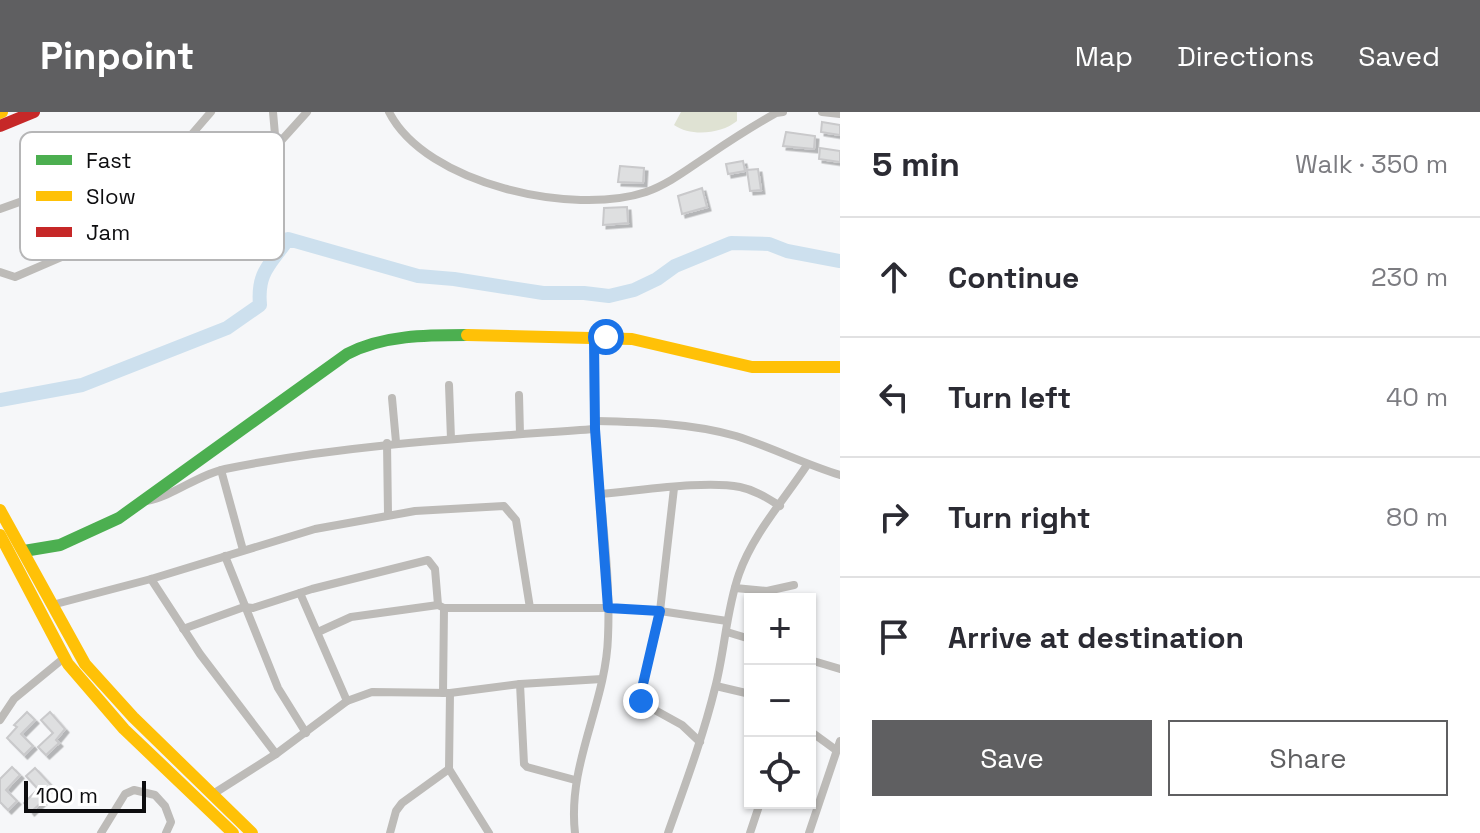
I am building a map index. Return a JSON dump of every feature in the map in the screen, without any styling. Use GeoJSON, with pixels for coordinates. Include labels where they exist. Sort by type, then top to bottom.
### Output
{"type":"FeatureCollection","features":[{"type":"Feature","properties":{"kind":"street"},"geometry":{"type":"LineString","coordinates":[[0,126],[34,112]]}},
{"type":"Feature","properties":{"kind":"street"},"geometry":{"type":"LineString","coordinates":[[194,132],[211,112]]}},
{"type":"Feature","properties":{"kind":"street"},"geometry":{"type":"LineString","coordinates":[[273,112],[275,132]]}},
{"type":"Feature","properties":{"kind":"street"},"geometry":{"type":"LineString","coordinates":[[284,137],[307,112]]}},
{"type":"Feature","properties":{"kind":"street"},"geometry":{"type":"LineString","coordinates":[[389,112],[401,131],[446,167],[489,185],[564,200],[626,196],[661,186],[764,120],[783,112]]}},
{"type":"Feature","properties":{"kind":"street"},"geometry":{"type":"LineString","coordinates":[[822,112],[840,114]]}},
{"type":"Feature","properties":{"kind":"street"},"geometry":{"type":"LineString","coordinates":[[0,209],[20,202]]}},
{"type":"Feature","properties":{"kind":"street"},"geometry":{"type":"LineString","coordinates":[[0,272],[15,277],[55,260]]}},
{"type":"Feature","properties":{"kind":"street"},"geometry":{"type":"LineString","coordinates":[[12,557],[60,545],[107,524],[146,501],[326,369],[366,344],[387,339],[463,335],[632,339],[752,367],[840,367]]}},
{"type":"Feature","properties":{"kind":"street"},"geometry":{"type":"LineString","coordinates":[[575,833],[572,808],[575,780],[602,679],[608,639],[595,425],[594,339]]}},
{"type":"Feature","properties":{"kind":"street"},"geometry":{"type":"LineString","coordinates":[[449,385],[451,439]]}},
{"type":"Feature","properties":{"kind":"street"},"geometry":{"type":"LineString","coordinates":[[519,395],[520,434]]}},
{"type":"Feature","properties":{"kind":"street"},"geometry":{"type":"LineString","coordinates":[[388,514],[392,398]]}},
{"type":"Feature","properties":{"kind":"street"},"geometry":{"type":"LineString","coordinates":[[146,501],[159,499],[221,470],[391,443],[595,425],[672,424],[707,430],[736,436],[840,475]]}},
{"type":"Feature","properties":{"kind":"street"},"geometry":{"type":"LineString","coordinates":[[663,833],[700,742],[716,686],[739,573],[756,539],[807,465]]}},
{"type":"Feature","properties":{"kind":"street"},"geometry":{"type":"LineString","coordinates":[[221,470],[243,550]]}},
{"type":"Feature","properties":{"kind":"street"},"geometry":{"type":"LineString","coordinates":[[600,494],[719,485],[759,493],[780,506]]}},
{"type":"Feature","properties":{"kind":"street"},"geometry":{"type":"LineString","coordinates":[[674,488],[660,611],[640,697],[644,704],[682,725],[700,742]]}},
{"type":"Feature","properties":{"kind":"street"},"geometry":{"type":"LineString","coordinates":[[52,605],[151,579],[315,529],[388,514],[468,506],[504,506],[516,520],[530,608]]}},
{"type":"Feature","properties":{"kind":"street"},"geometry":{"type":"LineString","coordinates":[[0,510],[12,557],[52,605],[79,655],[133,717],[252,833]]}},
{"type":"Feature","properties":{"kind":"street"},"geometry":{"type":"LineString","coordinates":[[0,535],[66,661],[124,729],[233,833]]}},
{"type":"Feature","properties":{"kind":"street"},"geometry":{"type":"LineString","coordinates":[[225,556],[278,688],[306,733]]}},
{"type":"Feature","properties":{"kind":"street"},"geometry":{"type":"LineString","coordinates":[[183,629],[244,607],[253,608],[423,559],[432,563],[441,607],[449,769],[489,833]]}},
{"type":"Feature","properties":{"kind":"street"},"geometry":{"type":"LineString","coordinates":[[151,579],[183,629],[276,754]]}},
{"type":"Feature","properties":{"kind":"street"},"geometry":{"type":"LineString","coordinates":[[735,588],[767,591],[794,585]]}},
{"type":"Feature","properties":{"kind":"street"},"geometry":{"type":"LineString","coordinates":[[300,593],[347,701]]}},
{"type":"Feature","properties":{"kind":"street"},"geometry":{"type":"LineString","coordinates":[[318,632],[351,617],[441,607],[608,608],[660,611],[727,621]]}},
{"type":"Feature","properties":{"kind":"street"},"geometry":{"type":"LineString","coordinates":[[727,632],[744,637]]}},
{"type":"Feature","properties":{"kind":"street"},"geometry":{"type":"LineString","coordinates":[[0,720],[14,699],[79,655]]}},
{"type":"Feature","properties":{"kind":"street"},"geometry":{"type":"LineString","coordinates":[[816,662],[840,669]]}},
{"type":"Feature","properties":{"kind":"street"},"geometry":{"type":"LineString","coordinates":[[213,794],[359,695],[386,691],[446,693],[602,679]]}},
{"type":"Feature","properties":{"kind":"street"},"geometry":{"type":"LineString","coordinates":[[520,684],[524,764],[575,780]]}},
{"type":"Feature","properties":{"kind":"street"},"geometry":{"type":"LineString","coordinates":[[716,686],[744,693]]}},
{"type":"Feature","properties":{"kind":"street"},"geometry":{"type":"LineString","coordinates":[[809,833],[838,746],[816,734]]}},
{"type":"Feature","properties":{"kind":"street"},"geometry":{"type":"LineString","coordinates":[[390,833],[396,811],[402,803],[449,769]]}},
{"type":"Feature","properties":{"kind":"street"},"geometry":{"type":"LineString","coordinates":[[101,833],[125,794],[134,790],[155,795],[165,806],[171,822],[166,833]]}},
{"type":"Feature","properties":{"kind":"street"},"geometry":{"type":"LineString","coordinates":[[750,833],[758,809]]}},
{"type":"Feature","properties":{"kind":"shaded area"},"geometry":{"type":"Polygon","coordinates":[[[681,112],[737,112],[737,121],[715,131],[689,131],[674,125],[681,112]]]}},
{"type":"Feature","properties":{"kind":"building"},"geometry":{"type":"Polygon","coordinates":[[[822,122],[840,125],[840,135],[821,132],[822,122]]]}},
{"type":"Feature","properties":{"kind":"building"},"geometry":{"type":"Polygon","coordinates":[[[786,132],[815,136],[814,149],[783,146],[786,132]]]}},
{"type":"Feature","properties":{"kind":"building"},"geometry":{"type":"Polygon","coordinates":[[[820,148],[840,151],[840,162],[819,159],[820,148]]]}},
{"type":"Feature","properties":{"kind":"building"},"geometry":{"type":"Polygon","coordinates":[[[743,161],[745,171],[728,174],[726,164],[743,161]]]}},
{"type":"Feature","properties":{"kind":"building"},"geometry":{"type":"Polygon","coordinates":[[[620,166],[644,168],[643,183],[618,182],[620,166]]]}},
{"type":"Feature","properties":{"kind":"building"},"geometry":{"type":"Polygon","coordinates":[[[758,169],[761,190],[750,191],[747,170],[758,169]]]}},
{"type":"Feature","properties":{"kind":"building"},"geometry":{"type":"Polygon","coordinates":[[[702,188],[707,207],[682,214],[678,196],[702,188]]]}},
{"type":"Feature","properties":{"kind":"building"},"geometry":{"type":"Polygon","coordinates":[[[627,207],[628,223],[603,225],[604,208],[627,207]]]}},
{"type":"Feature","properties":{"kind":"building"},"geometry":{"type":"Polygon","coordinates":[[[27,712],[35,720],[21,734],[33,746],[24,755],[7,738],[27,712]]]}},
{"type":"Feature","properties":{"kind":"building"},"geometry":{"type":"Polygon","coordinates":[[[50,712],[65,729],[56,740],[59,743],[46,755],[38,747],[53,733],[41,720],[50,712]]]}},
{"type":"Feature","properties":{"kind":"building"},"geometry":{"type":"Polygon","coordinates":[[[12,767],[20,775],[6,790],[17,801],[8,810],[0,802],[0,779],[12,767]]]}},
{"type":"Feature","properties":{"kind":"building"},"geometry":{"type":"Polygon","coordinates":[[[35,768],[51,785],[41,796],[44,800],[31,812],[24,803],[38,789],[26,776],[35,768]]]}},
{"type":"Feature","properties":{"kind":"waterway"},"geometry":{"type":"LineString","coordinates":[[284,244],[288,239],[418,276],[543,293],[609,296],[634,290],[675,266],[731,243],[769,244],[787,251],[840,261]]}},
{"type":"Feature","properties":{"kind":"waterway"},"geometry":{"type":"LineString","coordinates":[[0,400],[82,385],[227,328],[260,305],[263,276],[272,260]]}},
{"type":"Feature","properties":{"kind":"traffic: fast"},"geometry":{"type":"LineString","coordinates":[[24,551],[60,545],[119,518],[347,354],[390,340],[467,335]]}},
{"type":"Feature","properties":{"kind":"traffic: slow"},"geometry":{"type":"LineString","coordinates":[[467,335],[632,339],[752,367],[840,367]]}},
{"type":"Feature","properties":{"kind":"traffic: slow"},"geometry":{"type":"LineString","coordinates":[[0,510],[85,664],[133,717],[252,833]]}},
{"type":"Feature","properties":{"kind":"traffic: slow"},"geometry":{"type":"LineString","coordinates":[[0,535],[68,664],[124,729],[233,833]]}},
{"type":"Feature","properties":{"kind":"traffic: jam"},"geometry":{"type":"LineString","coordinates":[[0,126],[34,112]]}},
{"type":"Feature","properties":{"kind":"route"},"geometry":{"type":"LineString","coordinates":[[606,337],[594,339],[595,421],[608,608],[660,611],[641,701]]}}]}
